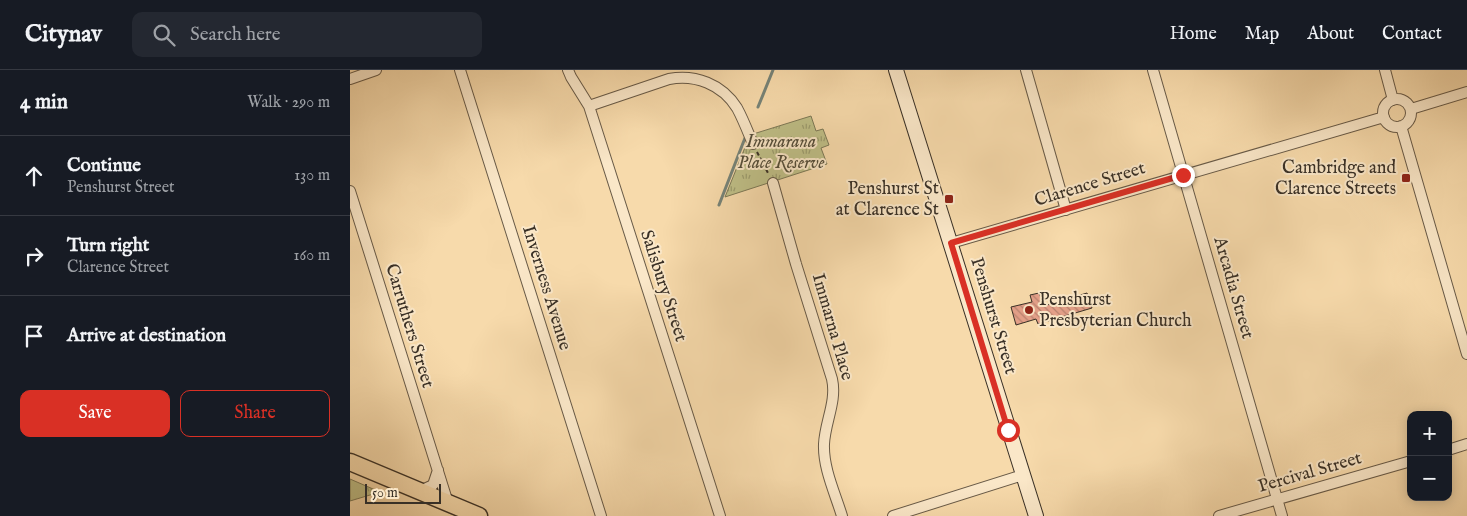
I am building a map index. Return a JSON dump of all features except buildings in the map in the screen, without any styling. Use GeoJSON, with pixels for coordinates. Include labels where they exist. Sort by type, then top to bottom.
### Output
{"type":"FeatureCollection","features":[{"type":"Feature","properties":{"kind":"main road","name":"Penshurst Street"},"geometry":{"type":"LineString","coordinates":[[896,70],[1036,516]]}},
{"type":"Feature","properties":{"kind":"main road"},"geometry":{"type":"LineString","coordinates":[[350,462],[479,516]]}},
{"type":"Feature","properties":{"kind":"street"},"geometry":{"type":"LineString","coordinates":[[350,78],[376,70]]}},
{"type":"Feature","properties":{"kind":"street","name":"Inverness Avenue"},"geometry":{"type":"LineString","coordinates":[[460,70],[601,516]]}},
{"type":"Feature","properties":{"kind":"street","name":"Salisbury Street"},"geometry":{"type":"LineString","coordinates":[[568,70],[589,106],[720,516]]}},
{"type":"Feature","properties":{"kind":"street"},"geometry":{"type":"LineString","coordinates":[[1026,70],[1066,210]]}},
{"type":"Feature","properties":{"kind":"street","name":"Arcadia Street"},"geometry":{"type":"LineString","coordinates":[[1153,70],[1282,516]]}},
{"type":"Feature","properties":{"kind":"street"},"geometry":{"type":"LineString","coordinates":[[1385,70],[1393,100]]}},
{"type":"Feature","properties":{"kind":"street"},"geometry":{"type":"LineString","coordinates":[[589,106],[669,79],[695,78],[713,85],[729,98],[737,108],[753,144]]}},
{"type":"Feature","properties":{"kind":"street"},"geometry":{"type":"LineString","coordinates":[[1411,109],[1467,92]]}},
{"type":"Feature","properties":{"kind":"street"},"geometry":{"type":"LineString","coordinates":[[1397,99],[1406,102],[1411,109],[1410,118],[1405,125],[1393,126],[1384,117],[1386,105],[1393,100],[1397,99]]}},
{"type":"Feature","properties":{"kind":"street","name":"Clarence Street"},"geometry":{"type":"LineString","coordinates":[[951,243],[1384,117]]}},
{"type":"Feature","properties":{"kind":"street"},"geometry":{"type":"LineString","coordinates":[[1402,126],[1467,354]]}},
{"type":"Feature","properties":{"kind":"street","name":"Immarna Place"},"geometry":{"type":"LineString","coordinates":[[773,183],[834,384],[825,435],[824,453],[842,516]]}},
{"type":"Feature","properties":{"kind":"street","name":"Carruthers Street"},"geometry":{"type":"LineString","coordinates":[[350,192],[448,503]]}},
{"type":"Feature","properties":{"kind":"street"},"geometry":{"type":"LineString","coordinates":[[1452,449],[1467,444]]}},
{"type":"Feature","properties":{"kind":"street","name":"Percival Street"},"geometry":{"type":"LineString","coordinates":[[1219,516],[1407,462]]}},
{"type":"Feature","properties":{"kind":"street"},"geometry":{"type":"LineString","coordinates":[[420,491],[433,486],[438,470]]}},
{"type":"Feature","properties":{"kind":"street"},"geometry":{"type":"LineString","coordinates":[[893,516],[1023,475]]}},
{"type":"Feature","properties":{"kind":"path"},"geometry":{"type":"LineString","coordinates":[[753,144],[773,183]]}},
{"type":"Feature","properties":{"kind":"green space","name":"Immarana Place Reserve"},"geometry":{"type":"Polygon","coordinates":[[[811,116],[816,131],[823,129],[829,145],[821,148],[827,164],[725,197],[750,135],[811,116]]]}},
{"type":"Feature","properties":{"kind":"green space"},"geometry":{"type":"Polygon","coordinates":[[[350,479],[380,492],[350,501],[350,479]]]}},
{"type":"Feature","properties":{"kind":"waterway"},"geometry":{"type":"LineString","coordinates":[[758,107],[773,70]]}},
{"type":"Feature","properties":{"kind":"waterway"},"geometry":{"type":"LineString","coordinates":[[719,205],[745,138]]}},
{"type":"Feature","properties":{"kind":"place","name":"Cambridge and Clarence Streets"},"geometry":{"type":"Point","coordinates":[1406,178]}},
{"type":"Feature","properties":{"kind":"place","name":"Penshurst St at Clarence St"},"geometry":{"type":"Point","coordinates":[949,199]}},
{"type":"Feature","properties":{"kind":"place","name":"Penshurst Presbyterian Church"},"geometry":{"type":"Point","coordinates":[1029,310]}},
{"type":"Feature","properties":{"kind":"route"},"geometry":{"type":"LineString","coordinates":[[1008,430],[951,243],[1183,175]]}}]}
